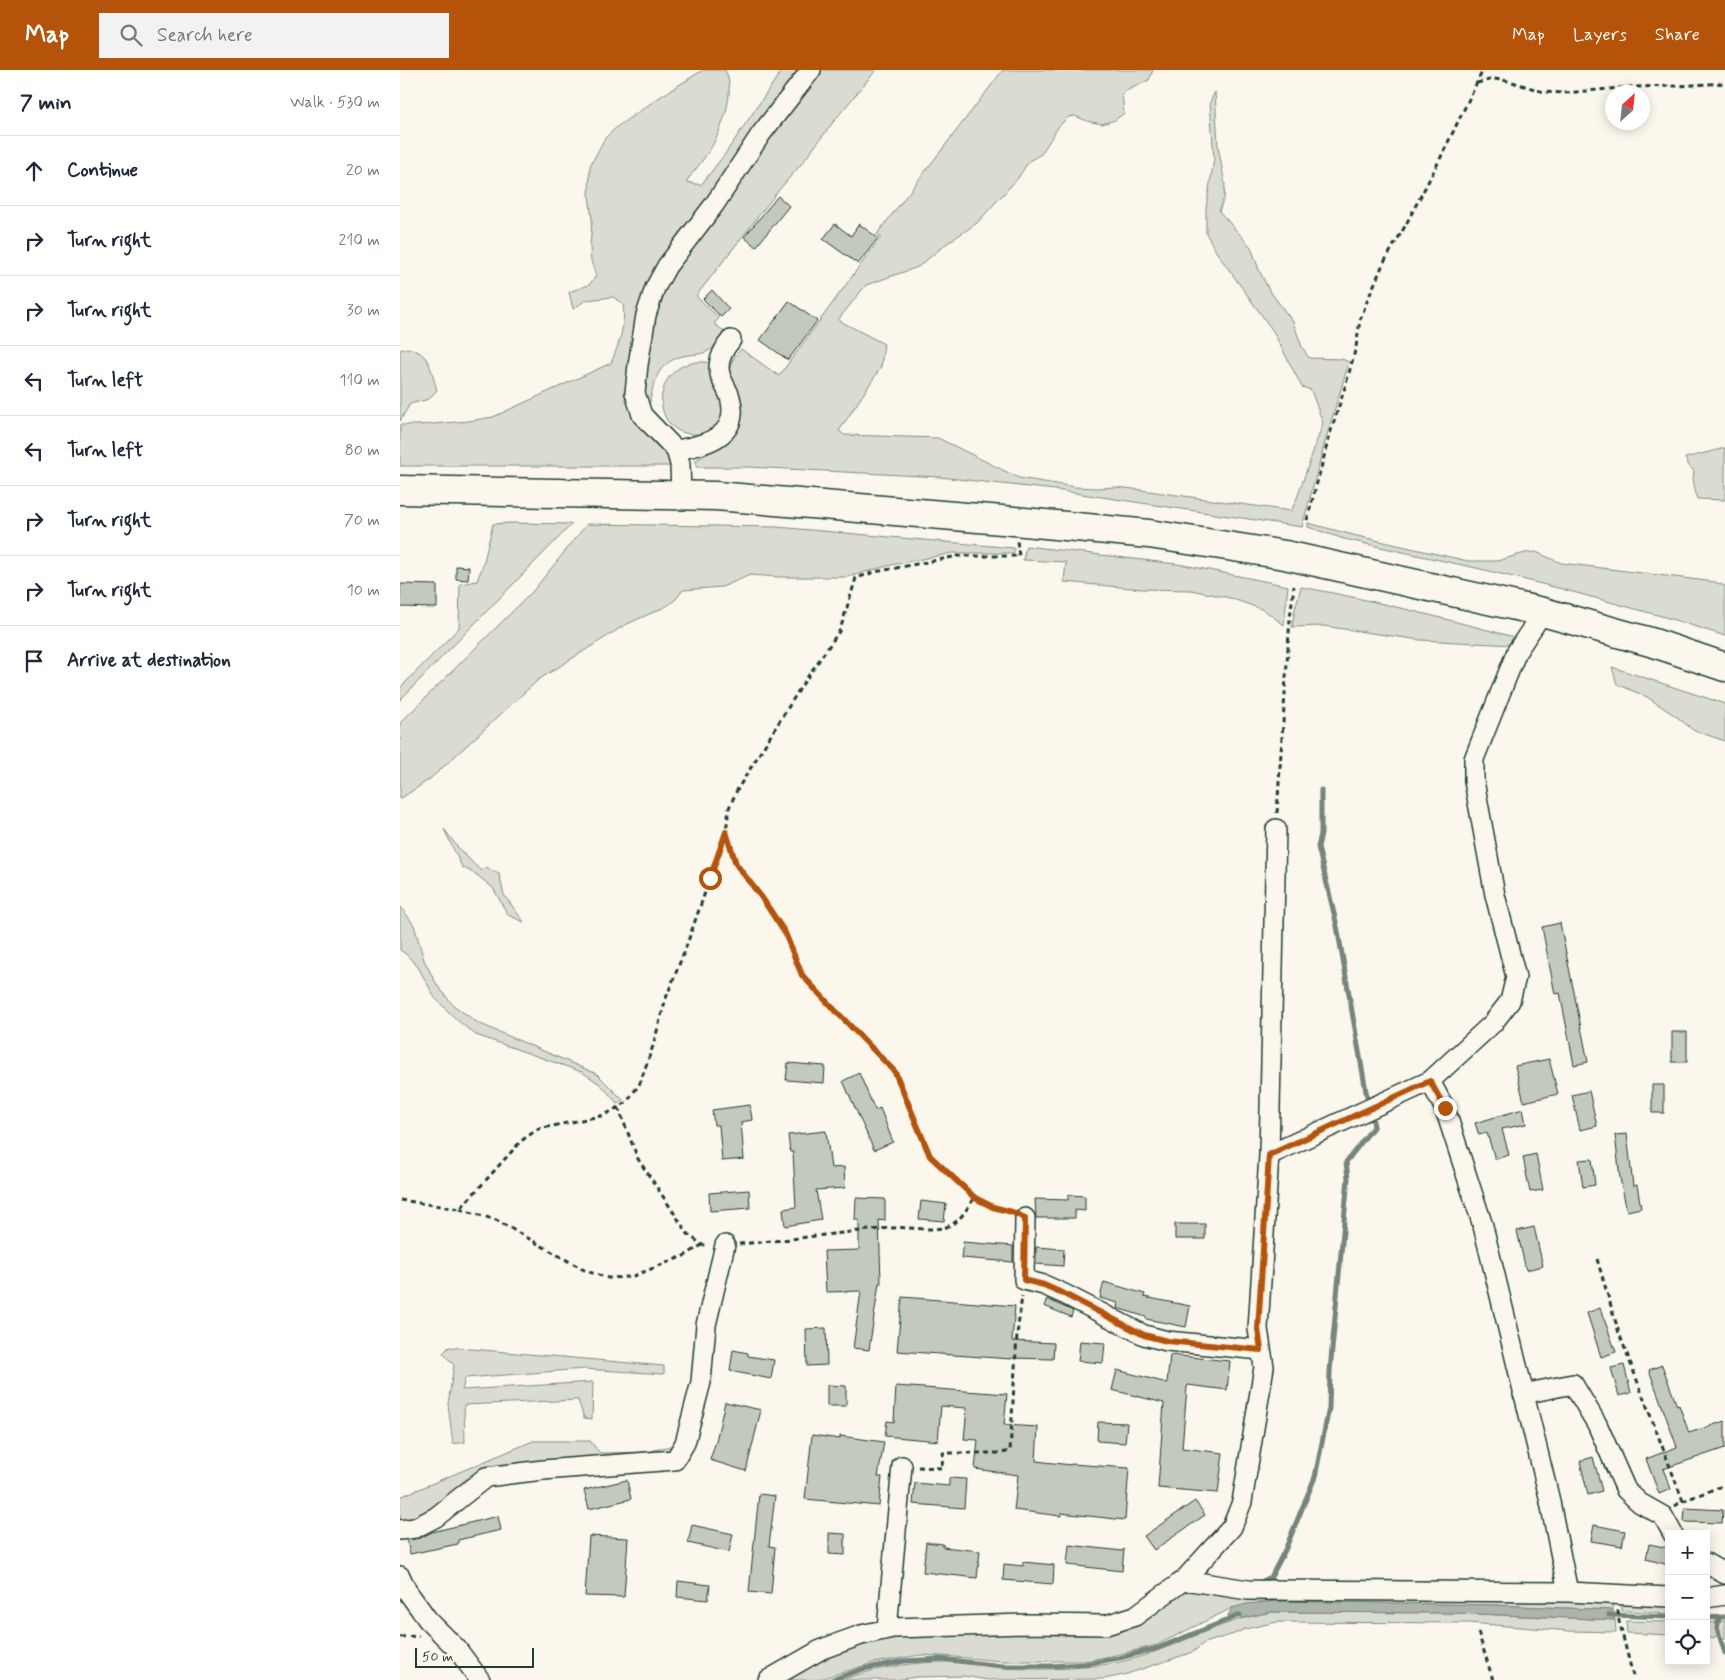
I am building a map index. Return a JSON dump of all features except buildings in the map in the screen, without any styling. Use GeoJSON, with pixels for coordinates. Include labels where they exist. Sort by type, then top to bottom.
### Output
{"type":"FeatureCollection","features":[{"type":"Feature","properties":{"kind":"highway"},"geometry":{"type":"LineString","coordinates":[[400,490],[681,494],[1149,534],[1285,555],[1543,612],[1654,643],[1725,667]]}},
{"type":"Feature","properties":{"kind":"street"},"geometry":{"type":"LineString","coordinates":[[681,494],[680,464],[676,450],[642,416],[635,393],[646,315],[655,288],[667,266],[714,205],[761,134],[811,70]]}},
{"type":"Feature","properties":{"kind":"street"},"geometry":{"type":"LineString","coordinates":[[676,450],[707,444],[718,437],[727,427],[732,415],[730,396],[719,368],[724,348],[731,340]]}},
{"type":"Feature","properties":{"kind":"street"},"geometry":{"type":"LineString","coordinates":[[1269,1155],[1430,1081],[1493,1024],[1510,1001],[1516,977],[1495,895],[1474,781],[1474,759],[1517,651],[1543,612]]}},
{"type":"Feature","properties":{"kind":"street"},"geometry":{"type":"LineString","coordinates":[[768,1680],[822,1649],[861,1635],[887,1629],[1027,1624],[1106,1625],[1135,1616],[1184,1580],[1232,1527],[1242,1502],[1264,1367],[1258,1329],[1269,1155],[1276,829]]}},
{"type":"Feature","properties":{"kind":"street"},"geometry":{"type":"LineString","coordinates":[[1430,1081],[1445,1108],[1483,1226],[1549,1497],[1568,1592]]}},
{"type":"Feature","properties":{"kind":"street"},"geometry":{"type":"LineString","coordinates":[[1025,1218],[1024,1280],[1044,1285],[1064,1294],[1144,1335],[1167,1341],[1261,1350]]}},
{"type":"Feature","properties":{"kind":"street"},"geometry":{"type":"LineString","coordinates":[[400,1530],[415,1528],[436,1517],[486,1477],[543,1470],[675,1460],[685,1443],[701,1382],[706,1325],[725,1244]]}},
{"type":"Feature","properties":{"kind":"street"},"geometry":{"type":"LineString","coordinates":[[1523,1394],[1573,1384],[1597,1424],[1626,1490],[1640,1503],[1663,1516],[1671,1530]]}},
{"type":"Feature","properties":{"kind":"street"},"geometry":{"type":"LineString","coordinates":[[887,1629],[902,1466]]}},
{"type":"Feature","properties":{"kind":"street"},"geometry":{"type":"LineString","coordinates":[[1710,1565],[1725,1574]]}},
{"type":"Feature","properties":{"kind":"street"},"geometry":{"type":"LineString","coordinates":[[400,1576],[407,1591],[428,1620],[457,1649],[480,1680]]}},
{"type":"Feature","properties":{"kind":"street"},"geometry":{"type":"LineString","coordinates":[[1184,1580],[1248,1590],[1568,1592],[1665,1597]]}},
{"type":"Feature","properties":{"kind":"street"},"geometry":{"type":"LineString","coordinates":[[1710,1598],[1725,1596]]}},
{"type":"Feature","properties":{"kind":"path"},"geometry":{"type":"LineString","coordinates":[[1307,520],[1356,347],[1360,320],[1368,298],[1382,264],[1434,169],[1483,70]]}},
{"type":"Feature","properties":{"kind":"path"},"geometry":{"type":"LineString","coordinates":[[1476,83],[1494,79],[1509,81],[1544,92],[1725,83]]}},
{"type":"Feature","properties":{"kind":"path"},"geometry":{"type":"LineString","coordinates":[[460,1209],[521,1141],[538,1129],[605,1115],[627,1102],[640,1083],[653,1046],[666,998],[726,832],[729,808],[737,790],[802,685],[840,630],[856,578],[875,572],[958,556],[1019,556],[1014,521]]}},
{"type":"Feature","properties":{"kind":"path"},"geometry":{"type":"LineString","coordinates":[[1276,829],[1290,618],[1294,586]]}},
{"type":"Feature","properties":{"kind":"path"},"geometry":{"type":"LineString","coordinates":[[726,832],[736,864],[762,898],[785,933],[802,975],[895,1072],[930,1156],[975,1198],[993,1207],[1025,1218]]}},
{"type":"Feature","properties":{"kind":"path"},"geometry":{"type":"LineString","coordinates":[[618,1107],[638,1159],[688,1234],[702,1245]]}},
{"type":"Feature","properties":{"kind":"path"},"geometry":{"type":"LineString","coordinates":[[400,1200],[460,1209],[496,1220],[586,1271],[608,1278],[631,1277],[686,1255],[702,1245],[795,1239],[896,1227],[931,1230],[947,1226],[958,1220],[975,1198]]}},
{"type":"Feature","properties":{"kind":"path"},"geometry":{"type":"LineString","coordinates":[[1597,1259],[1619,1333],[1683,1500]]}},
{"type":"Feature","properties":{"kind":"path"},"geometry":{"type":"LineString","coordinates":[[902,1466],[942,1468],[943,1452],[1002,1453],[1010,1451],[1017,1335],[1024,1280]]}},
{"type":"Feature","properties":{"kind":"path"},"geometry":{"type":"LineString","coordinates":[[1663,1516],[1683,1500],[1725,1484]]}},
{"type":"Feature","properties":{"kind":"path"},"geometry":{"type":"LineString","coordinates":[[1617,1594],[1619,1622],[1634,1680]]}},
{"type":"Feature","properties":{"kind":"path"},"geometry":{"type":"LineString","coordinates":[[1478,1632],[1492,1680]]}},
{"type":"Feature","properties":{"kind":"shaded area"},"geometry":{"type":"Polygon","coordinates":[[[703,70],[725,70],[729,89],[726,111],[714,143],[686,182],[701,185],[725,154],[782,70],[805,70],[666,260],[628,397],[636,417],[669,456],[672,466],[400,466],[400,425],[469,421],[493,417],[611,363],[623,327],[623,304],[613,297],[586,300],[573,309],[569,292],[589,285],[596,276],[591,261],[590,247],[592,220],[589,195],[590,166],[605,138],[618,126],[703,70]]]}},
{"type":"Feature","properties":{"kind":"shaded area"},"geometry":{"type":"Polygon","coordinates":[[[819,70],[876,70],[696,296],[719,318],[714,324],[724,331],[717,343],[709,351],[674,359],[661,369],[654,382],[649,408],[640,380],[660,285],[819,70]]]}},
{"type":"Feature","properties":{"kind":"shaded area"},"geometry":{"type":"Polygon","coordinates":[[[1003,70],[1153,70],[1149,80],[1122,93],[1124,113],[1115,120],[1102,124],[1075,116],[1068,117],[1059,126],[1041,154],[1029,161],[1018,178],[977,223],[946,244],[918,267],[866,285],[838,320],[884,344],[881,367],[839,431],[844,435],[938,438],[1019,478],[1075,487],[1134,489],[1291,511],[1323,423],[1311,390],[1302,387],[1273,331],[1217,253],[1206,233],[1206,208],[1214,159],[1210,102],[1215,92],[1218,146],[1225,185],[1224,198],[1219,211],[1251,247],[1259,270],[1269,290],[1293,322],[1302,347],[1309,358],[1342,359],[1349,362],[1302,527],[1055,490],[940,477],[749,467],[696,467],[696,460],[723,443],[730,367],[733,359],[741,349],[779,376],[881,237],[877,234],[1003,70]]]}},
{"type":"Feature","properties":{"kind":"shaded area"},"geometry":{"type":"Polygon","coordinates":[[[407,348],[415,350],[426,358],[437,390],[429,399],[410,404],[400,421],[400,350],[407,348]]]}},
{"type":"Feature","properties":{"kind":"shaded area"},"geometry":{"type":"Polygon","coordinates":[[[697,362],[706,362],[713,365],[725,406],[721,420],[716,427],[711,431],[701,434],[682,432],[673,427],[666,418],[662,408],[664,386],[670,376],[679,368],[697,362]]]}},
{"type":"Feature","properties":{"kind":"shaded area"},"geometry":{"type":"Polygon","coordinates":[[[1725,448],[1725,500],[1697,499],[1693,480],[1694,471],[1685,458],[1725,448]]]}},
{"type":"Feature","properties":{"kind":"shaded area"},"geometry":{"type":"Polygon","coordinates":[[[1308,523],[1468,561],[1497,561],[1536,552],[1561,563],[1715,582],[1725,586],[1725,636],[1665,617],[1562,589],[1344,539],[1308,527],[1308,523]]]}},
{"type":"Feature","properties":{"kind":"shaded area"},"geometry":{"type":"Polygon","coordinates":[[[493,524],[572,524],[400,700],[400,688],[459,628],[460,584],[477,581],[493,524]]]}},
{"type":"Feature","properties":{"kind":"shaded area"},"geometry":{"type":"Polygon","coordinates":[[[587,524],[777,527],[1014,548],[1014,553],[953,553],[891,565],[847,577],[750,575],[722,587],[683,590],[667,606],[625,625],[538,680],[430,779],[400,799],[400,723],[533,591],[587,524]]]}},
{"type":"Feature","properties":{"kind":"shaded area"},"geometry":{"type":"Polygon","coordinates":[[[1026,546],[1184,565],[1288,586],[1284,625],[1264,610],[1230,598],[1191,590],[1142,589],[1064,582],[1066,562],[1023,560],[1026,546]]]}},
{"type":"Feature","properties":{"kind":"shaded area"},"geometry":{"type":"Polygon","coordinates":[[[1301,587],[1383,604],[1518,638],[1513,645],[1420,640],[1323,626],[1292,627],[1301,587]]]}},
{"type":"Feature","properties":{"kind":"shaded area"},"geometry":{"type":"Polygon","coordinates":[[[1612,667],[1725,704],[1725,741],[1693,730],[1647,697],[1617,684],[1612,667]]]}},
{"type":"Feature","properties":{"kind":"shaded area"},"geometry":{"type":"Polygon","coordinates":[[[444,829],[460,850],[481,871],[486,867],[499,874],[504,895],[524,922],[508,915],[493,888],[477,875],[462,867],[444,829]]]}},
{"type":"Feature","properties":{"kind":"shaded area"},"geometry":{"type":"Polygon","coordinates":[[[400,906],[414,925],[424,960],[437,985],[453,1005],[478,1023],[597,1074],[623,1100],[618,1104],[600,1084],[582,1072],[476,1035],[457,1020],[435,998],[418,967],[400,950],[400,906]]]}},
{"type":"Feature","properties":{"kind":"shaded area"},"geometry":{"type":"Polygon","coordinates":[[[449,1347],[664,1366],[664,1374],[584,1369],[465,1378],[462,1390],[593,1382],[592,1419],[584,1418],[578,1400],[464,1405],[465,1442],[453,1444],[448,1404],[454,1365],[443,1353],[449,1347]]]}},
{"type":"Feature","properties":{"kind":"shaded area"},"geometry":{"type":"Polygon","coordinates":[[[533,1441],[590,1441],[600,1453],[647,1452],[678,1444],[668,1456],[486,1474],[435,1513],[400,1524],[400,1497],[533,1441]]]}},
{"type":"Feature","properties":{"kind":"shaded area"},"geometry":{"type":"Polygon","coordinates":[[[1187,1587],[1612,1600],[1613,1610],[1495,1605],[1409,1604],[1232,1608],[1157,1645],[1084,1661],[1002,1661],[920,1655],[873,1663],[817,1680],[784,1680],[812,1665],[881,1639],[1024,1634],[1086,1635],[1117,1631],[1187,1587]]]}},
{"type":"Feature","properties":{"kind":"shaded area"},"geometry":{"type":"Polygon","coordinates":[[[1277,1601],[1495,1605],[1613,1610],[1615,1620],[1455,1613],[1272,1612],[1243,1618],[1227,1617],[1232,1608],[1246,1604],[1277,1601]]]}},
{"type":"Feature","properties":{"kind":"shaded area"},"geometry":{"type":"Polygon","coordinates":[[[1621,1601],[1665,1602],[1665,1613],[1622,1611],[1621,1601]]]}},
{"type":"Feature","properties":{"kind":"shaded area"},"geometry":{"type":"Polygon","coordinates":[[[1272,1612],[1455,1613],[1615,1620],[1616,1632],[1570,1631],[1469,1623],[1277,1622],[1245,1629],[1204,1643],[1193,1652],[1124,1675],[1104,1679],[988,1680],[963,1676],[917,1677],[896,1680],[841,1680],[901,1665],[926,1663],[955,1662],[1032,1669],[1071,1668],[1109,1664],[1151,1653],[1231,1622],[1272,1612]]]}},
{"type":"Feature","properties":{"kind":"shaded area"},"geometry":{"type":"Polygon","coordinates":[[[1626,1621],[1665,1622],[1665,1635],[1627,1633],[1626,1621]]]}},
{"type":"Feature","properties":{"kind":"shaded area"},"geometry":{"type":"Polygon","coordinates":[[[1725,1621],[1725,1639],[1723,1640],[1720,1635],[1710,1638],[1710,1623],[1725,1621]]]}},
{"type":"Feature","properties":{"kind":"waterway"},"geometry":{"type":"LineString","coordinates":[[1321,790],[1321,834],[1318,847],[1337,926],[1367,1097]]}},
{"type":"Feature","properties":{"kind":"waterway"},"geometry":{"type":"LineString","coordinates":[[1259,1583],[1271,1577],[1285,1550],[1315,1477],[1329,1408],[1330,1371],[1348,1178],[1346,1162],[1374,1126],[1371,1113]]}},
{"type":"Feature","properties":{"kind":"waterway"},"geometry":{"type":"LineString","coordinates":[[831,1680],[863,1669],[904,1661],[940,1659],[1003,1666],[1085,1664],[1158,1648],[1240,1615]]}},
{"type":"Feature","properties":{"kind":"waterway"},"geometry":{"type":"LineString","coordinates":[[1609,1615],[1665,1617]]}},
{"type":"Feature","properties":{"kind":"waterway"},"geometry":{"type":"LineString","coordinates":[[1710,1618],[1725,1617]]}},
{"type":"Feature","properties":{"kind":"waterway"},"geometry":{"type":"LineString","coordinates":[[1719,1618],[1717,1628],[1725,1653]]}},
{"type":"Feature","properties":{"kind":"route"},"geometry":{"type":"LineString","coordinates":[[710,878],[726,832],[736,864],[762,898],[785,933],[802,975],[895,1072],[930,1156],[975,1198],[993,1207],[1025,1218],[1024,1280],[1044,1285],[1064,1294],[1144,1335],[1167,1341],[1261,1350],[1258,1329],[1269,1155],[1430,1081],[1445,1108]]}}]}
